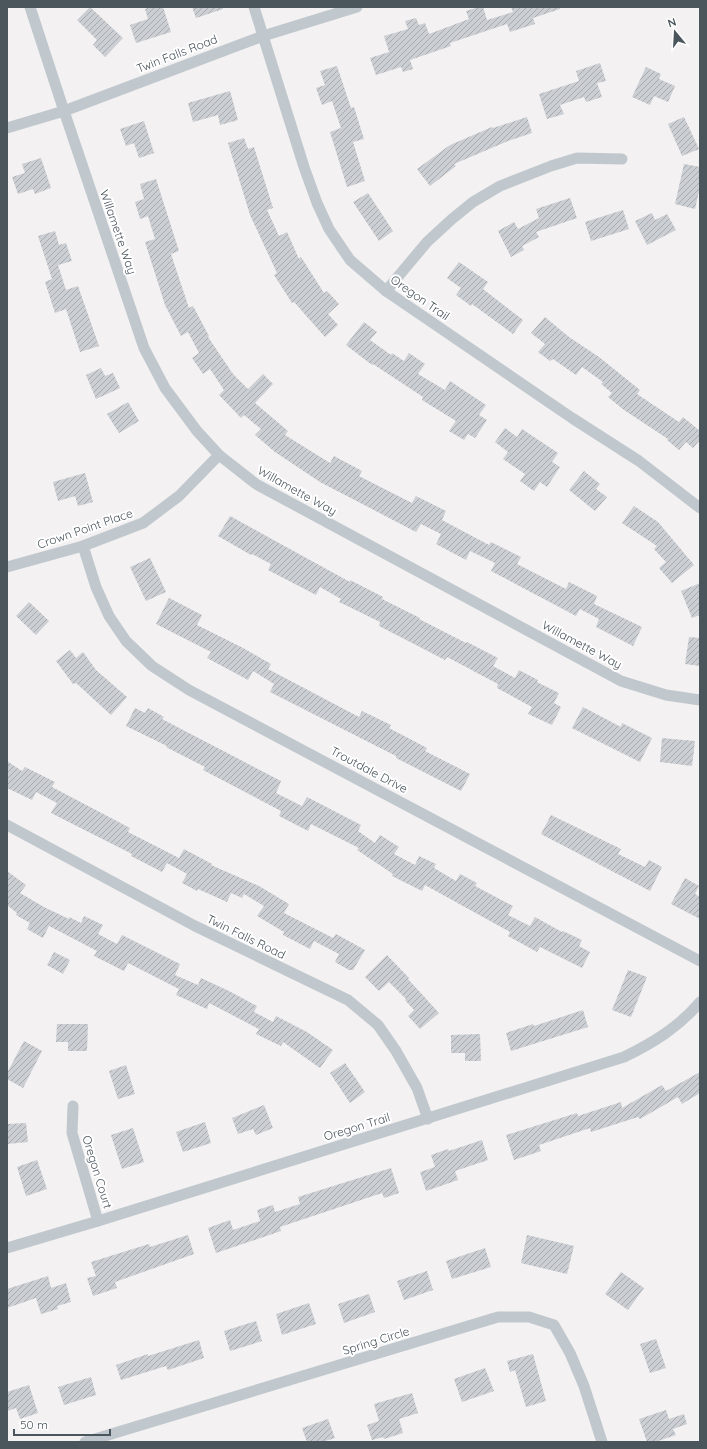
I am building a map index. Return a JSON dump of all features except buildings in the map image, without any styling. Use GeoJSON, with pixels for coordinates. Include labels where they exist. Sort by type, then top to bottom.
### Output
{"type":"FeatureCollection","features":[{"type":"Feature","properties":{"kind":"street","name":"Willamette Way"},"geometry":{"type":"LineString","coordinates":[[30,7],[144,348],[165,388],[197,431],[219,455],[256,484],[621,681],[666,695],[700,700]]}},
{"type":"Feature","properties":{"kind":"street","name":"Oregon Trail"},"geometry":{"type":"LineString","coordinates":[[254,7],[304,167],[329,229],[350,260],[386,291],[572,418],[639,461],[700,508]]}},
{"type":"Feature","properties":{"kind":"street","name":"Twin Falls Road"},"geometry":{"type":"LineString","coordinates":[[7,128],[64,111],[263,36],[357,7]]}},
{"type":"Feature","properties":{"kind":"street"},"geometry":{"type":"LineString","coordinates":[[386,291],[427,242],[452,218],[473,202],[500,186],[551,166],[577,158],[622,159]]}},
{"type":"Feature","properties":{"kind":"street","name":"Crown Point Place"},"geometry":{"type":"LineString","coordinates":[[7,567],[82,546],[142,523],[179,496],[219,455]]}},
{"type":"Feature","properties":{"kind":"street","name":"Troutdale Drive"},"geometry":{"type":"LineString","coordinates":[[82,546],[96,587],[109,616],[126,641],[152,666],[189,690],[700,961]]}},
{"type":"Feature","properties":{"kind":"street","name":"Twin Falls Road"},"geometry":{"type":"LineString","coordinates":[[7,825],[195,926],[348,1000],[378,1025],[417,1088],[428,1119]]}},
{"type":"Feature","properties":{"kind":"street","name":"Oregon Trail"},"geometry":{"type":"LineString","coordinates":[[7,1248],[428,1119],[624,1057],[666,1034],[690,1014],[700,1002]]}},
{"type":"Feature","properties":{"kind":"street","name":"Oregon Court"},"geometry":{"type":"LineString","coordinates":[[73,1106],[72,1133],[98,1221]]}},
{"type":"Feature","properties":{"kind":"street","name":"Spring Circle"},"geometry":{"type":"LineString","coordinates":[[85,1442],[498,1317],[529,1317],[554,1325],[570,1353],[584,1386],[602,1442]]}}]}
